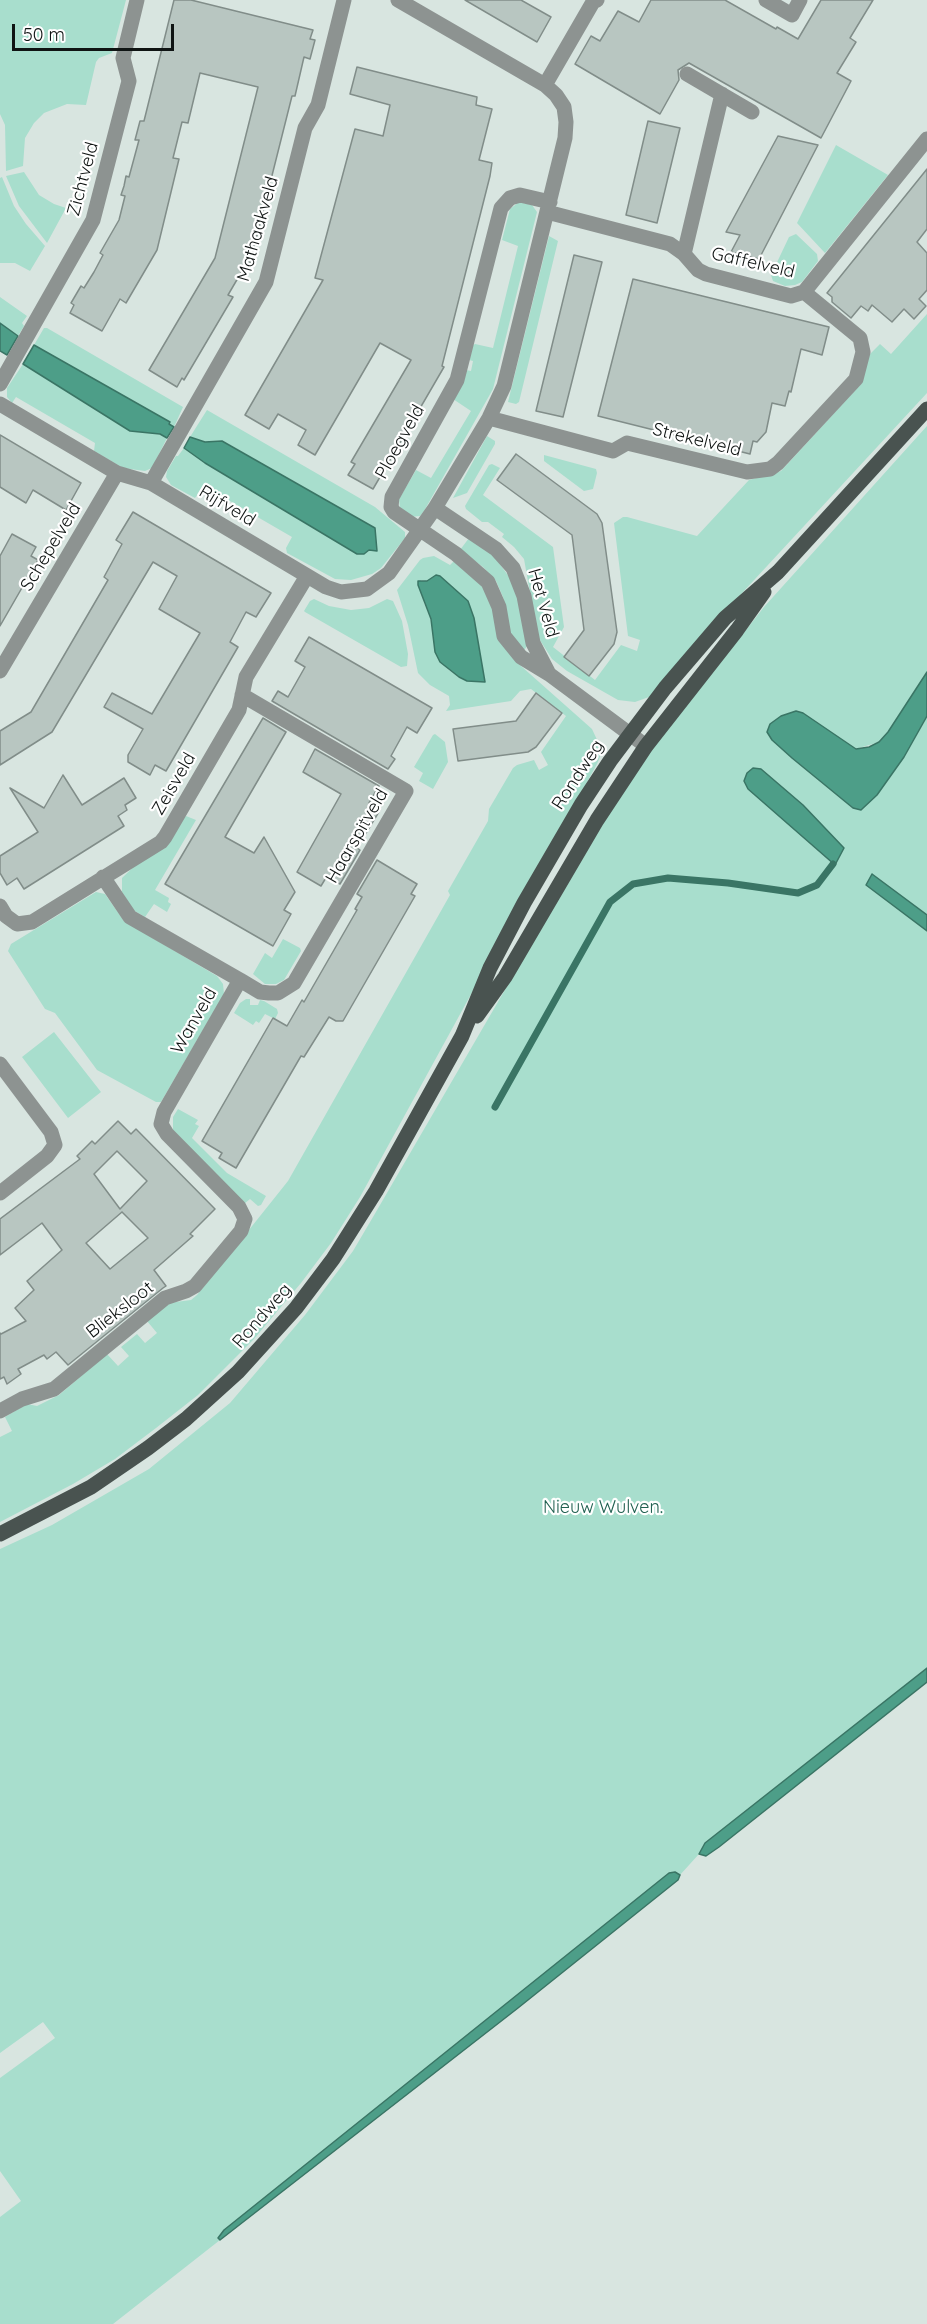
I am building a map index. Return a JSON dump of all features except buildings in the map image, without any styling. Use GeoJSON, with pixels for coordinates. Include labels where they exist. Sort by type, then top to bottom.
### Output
{"type":"FeatureCollection","features":[{"type":"Feature","properties":{"kind":"main road","name":"Rondweg"},"geometry":{"type":"LineString","coordinates":[[462,1036],[490,968],[524,903],[580,805],[630,734],[725,618],[778,572],[927,410]]}},
{"type":"Feature","properties":{"kind":"main road","name":"Rondweg"},"geometry":{"type":"LineString","coordinates":[[0,1534],[62,1503],[119,1469],[186,1419],[258,1351],[312,1288],[356,1225],[462,1036],[505,977],[597,820],[646,746],[737,630],[778,572]]}},
{"type":"Feature","properties":{"kind":"street","name":"Zichtveld"},"geometry":{"type":"LineString","coordinates":[[0,384],[93,220],[129,81],[123,58],[137,0]]}},
{"type":"Feature","properties":{"kind":"street","name":"Mathaakveld"},"geometry":{"type":"LineString","coordinates":[[151,483],[266,282],[305,128],[318,105],[344,0]]}},
{"type":"Feature","properties":{"kind":"street"},"geometry":{"type":"LineString","coordinates":[[398,0],[545,85],[564,107],[567,122],[549,207],[504,386],[489,418],[420,531]]}},
{"type":"Feature","properties":{"kind":"street"},"geometry":{"type":"LineString","coordinates":[[545,85],[593,2],[597,0]]}},
{"type":"Feature","properties":{"kind":"street"},"geometry":{"type":"LineString","coordinates":[[766,0],[792,15],[800,0]]}},
{"type":"Feature","properties":{"kind":"street"},"geometry":{"type":"LineString","coordinates":[[687,74],[752,112]]}},
{"type":"Feature","properties":{"kind":"street"},"geometry":{"type":"LineString","coordinates":[[684,254],[722,94]]}},
{"type":"Feature","properties":{"kind":"street","name":"Gaffelveld"},"geometry":{"type":"LineString","coordinates":[[549,207],[670,244],[684,254],[698,270],[706,274],[791,296],[804,292],[927,139]]}},
{"type":"Feature","properties":{"kind":"street","name":"Ploegveld"},"geometry":{"type":"LineString","coordinates":[[420,531],[393,512],[390,502],[457,380],[501,207],[510,198],[520,195],[549,207]]}},
{"type":"Feature","properties":{"kind":"street","name":"Strekelveld"},"geometry":{"type":"LineString","coordinates":[[489,418],[613,451],[627,443],[747,472],[770,469],[856,379],[863,352],[860,338],[804,292]]}},
{"type":"Feature","properties":{"kind":"street","name":"Rijfveld"},"geometry":{"type":"LineString","coordinates":[[0,404],[117,473],[151,483],[326,587],[341,592],[367,589],[389,573],[420,531]]}},
{"type":"Feature","properties":{"kind":"street","name":"Schepelveld"},"geometry":{"type":"LineString","coordinates":[[0,671],[117,473]]}},
{"type":"Feature","properties":{"kind":"street","name":"Het Veld"},"geometry":{"type":"LineString","coordinates":[[435,508],[496,549],[513,568],[524,596],[533,643],[549,674]]}},
{"type":"Feature","properties":{"kind":"street","name":"Het Veld"},"geometry":{"type":"LineString","coordinates":[[420,531],[456,554],[488,582],[499,607],[504,636],[521,657],[549,674],[646,746]]}},
{"type":"Feature","properties":{"kind":"street","name":"Zeisveld"},"geometry":{"type":"LineString","coordinates":[[0,906],[12,921],[24,924],[165,837],[239,710],[246,677],[307,576]]}},
{"type":"Feature","properties":{"kind":"street","name":"Haarspitveld"},"geometry":{"type":"LineString","coordinates":[[240,980],[260,992],[269,993],[278,993],[294,983],[406,791],[242,695]]}},
{"type":"Feature","properties":{"kind":"street","name":"Wanveld"},"geometry":{"type":"LineString","coordinates":[[103,877],[130,918],[240,980],[164,1112],[161,1124],[167,1134],[239,1207],[245,1219]]}},
{"type":"Feature","properties":{"kind":"street"},"geometry":{"type":"LineString","coordinates":[[0,1064],[51,1132],[55,1145],[47,1156],[0,1193]]}},
{"type":"Feature","properties":{"kind":"street","name":"Blieksloot"},"geometry":{"type":"LineString","coordinates":[[0,1411],[22,1399],[54,1389],[165,1298],[186,1292],[195,1286],[240,1231],[245,1219]]}},
{"type":"Feature","properties":{"kind":"green space"},"geometry":{"type":"Polygon","coordinates":[[[0,0],[126,0],[112,53],[99,58],[96,62],[86,105],[67,104],[44,113],[34,123],[25,138],[23,166],[6,171],[5,125],[0,114],[0,0]]]}},
{"type":"Feature","properties":{"kind":"green space"},"geometry":{"type":"Polygon","coordinates":[[[836,145],[888,175],[825,253],[797,223],[836,145]]]}},
{"type":"Feature","properties":{"kind":"green space"},"geometry":{"type":"Polygon","coordinates":[[[24,172],[39,195],[66,208],[47,243],[19,206],[6,176],[24,172]]]}},
{"type":"Feature","properties":{"kind":"green space"},"geometry":{"type":"Polygon","coordinates":[[[2,177],[14,206],[45,246],[30,271],[15,263],[0,263],[0,178],[2,177]]]}},
{"type":"Feature","properties":{"kind":"green space"},"geometry":{"type":"Polygon","coordinates":[[[519,202],[532,205],[537,212],[493,389],[424,511],[420,516],[410,517],[400,509],[399,499],[416,470],[431,478],[471,411],[453,399],[466,370],[471,371],[473,361],[469,360],[472,346],[475,344],[493,348],[518,246],[502,240],[510,209],[519,202]]]}},
{"type":"Feature","properties":{"kind":"green space"},"geometry":{"type":"Polygon","coordinates":[[[796,234],[817,254],[818,261],[802,282],[785,286],[773,281],[771,275],[789,237],[796,234]]]}},
{"type":"Feature","properties":{"kind":"green space"},"geometry":{"type":"Polygon","coordinates":[[[549,236],[558,241],[519,402],[516,404],[508,402],[549,236]]]}},
{"type":"Feature","properties":{"kind":"green space"},"geometry":{"type":"Polygon","coordinates":[[[0,297],[27,316],[18,336],[0,323],[0,297]]]}},
{"type":"Feature","properties":{"kind":"green space"},"geometry":{"type":"Polygon","coordinates":[[[927,314],[927,393],[694,645],[649,697],[635,702],[618,700],[567,671],[552,659],[538,637],[524,559],[502,537],[504,534],[488,522],[482,522],[465,506],[489,465],[500,468],[483,495],[553,547],[564,627],[553,647],[595,680],[621,645],[637,651],[640,640],[628,636],[614,523],[627,517],[697,536],[749,480],[781,471],[861,384],[869,355],[880,344],[891,354],[927,314]]]}},
{"type":"Feature","properties":{"kind":"green space"},"geometry":{"type":"Polygon","coordinates":[[[44,328],[183,407],[174,427],[34,345],[44,328]]]}},
{"type":"Feature","properties":{"kind":"green space"},"geometry":{"type":"Polygon","coordinates":[[[23,364],[130,431],[160,434],[167,438],[152,468],[145,471],[123,468],[94,451],[95,443],[16,397],[12,403],[7,397],[7,388],[23,364]]]}},
{"type":"Feature","properties":{"kind":"green space"},"geometry":{"type":"Polygon","coordinates":[[[207,410],[375,507],[405,532],[405,538],[381,568],[372,574],[351,580],[335,579],[287,553],[286,548],[292,537],[204,486],[195,498],[171,485],[166,477],[167,471],[184,448],[205,463],[357,554],[369,550],[377,551],[375,528],[223,441],[205,442],[190,437],[207,410]]]}},
{"type":"Feature","properties":{"kind":"green space","name":"Nieuw Wulven."},"geometry":{"type":"Polygon","coordinates":[[[927,426],[927,672],[879,742],[856,749],[841,740],[792,758],[853,808],[861,810],[904,757],[927,716],[927,1668],[705,1843],[699,1854],[680,1875],[675,1872],[669,1873],[224,2230],[218,2238],[220,2240],[113,2324],[0,2324],[0,2217],[21,2201],[0,2171],[0,2078],[55,2038],[43,2022],[0,2053],[0,1549],[52,1525],[149,1469],[230,1403],[305,1315],[353,1251],[599,828],[650,752],[764,607],[927,426]],[[753,768],[747,773],[805,839],[831,862],[761,769],[753,768]]]}},
{"type":"Feature","properties":{"kind":"green space"},"geometry":{"type":"Polygon","coordinates":[[[487,436],[495,441],[495,444],[467,493],[453,498],[487,436]]]}},
{"type":"Feature","properties":{"kind":"green space"},"geometry":{"type":"Polygon","coordinates":[[[544,455],[596,469],[593,489],[584,491],[544,461],[544,455]]]}},
{"type":"Feature","properties":{"kind":"green space"},"geometry":{"type":"Polygon","coordinates":[[[469,538],[494,556],[515,585],[527,646],[525,649],[522,650],[511,636],[503,597],[496,581],[483,567],[460,550],[469,538]]]}},
{"type":"Feature","properties":{"kind":"green space"},"geometry":{"type":"Polygon","coordinates":[[[434,556],[450,565],[455,560],[488,592],[521,666],[592,729],[599,744],[600,757],[597,764],[360,1197],[331,1243],[301,1283],[254,1339],[198,1395],[115,1459],[0,1522],[0,1437],[12,1431],[5,1417],[27,1404],[37,1406],[59,1395],[107,1354],[118,1366],[129,1356],[121,1347],[137,1334],[145,1343],[157,1333],[147,1321],[168,1303],[191,1300],[197,1295],[288,1181],[450,895],[448,891],[488,821],[489,809],[513,768],[534,760],[539,770],[548,765],[541,752],[566,716],[531,689],[520,691],[511,701],[446,711],[450,705],[449,696],[430,685],[418,673],[408,625],[397,590],[423,558],[434,556]],[[440,576],[427,581],[421,580],[424,603],[431,619],[435,652],[449,670],[459,677],[467,681],[484,682],[474,618],[468,601],[440,576]]]}},
{"type":"Feature","properties":{"kind":"green space"},"geometry":{"type":"Polygon","coordinates":[[[314,599],[329,606],[351,610],[369,608],[387,599],[393,601],[402,621],[408,654],[407,666],[401,667],[305,612],[310,601],[314,599]]]}},
{"type":"Feature","properties":{"kind":"green space"},"geometry":{"type":"Polygon","coordinates":[[[435,734],[445,742],[448,762],[433,789],[419,781],[423,773],[414,767],[435,734]]]}},
{"type":"Feature","properties":{"kind":"green space"},"geometry":{"type":"Polygon","coordinates":[[[186,816],[196,820],[155,890],[169,898],[168,902],[171,904],[167,912],[154,904],[145,917],[133,910],[122,892],[122,878],[186,816]]]}},
{"type":"Feature","properties":{"kind":"green space"},"geometry":{"type":"Polygon","coordinates":[[[96,892],[105,894],[124,921],[217,976],[223,984],[224,994],[161,1102],[156,1102],[97,1070],[55,1013],[45,1009],[8,951],[11,944],[96,892]]]}},
{"type":"Feature","properties":{"kind":"green space"},"geometry":{"type":"Polygon","coordinates":[[[283,939],[300,948],[301,951],[284,980],[276,984],[265,984],[253,974],[265,953],[272,958],[283,939]]]}},
{"type":"Feature","properties":{"kind":"green space"},"geometry":{"type":"Polygon","coordinates":[[[250,999],[250,1005],[258,1005],[260,1000],[277,1009],[275,1019],[265,1014],[259,1023],[256,1021],[253,1025],[234,1013],[240,1003],[250,999]]]}},
{"type":"Feature","properties":{"kind":"green space"},"geometry":{"type":"Polygon","coordinates":[[[54,1032],[101,1092],[68,1118],[22,1057],[54,1032]]]}},
{"type":"Feature","properties":{"kind":"green space"},"geometry":{"type":"Polygon","coordinates":[[[178,1109],[198,1120],[195,1124],[199,1126],[192,1138],[227,1173],[266,1196],[261,1205],[258,1206],[250,1199],[244,1204],[173,1130],[173,1117],[178,1109]]]}},
{"type":"Feature","properties":{"kind":"shaded area"},"geometry":{"type":"Polygon","coordinates":[[[0,323],[18,336],[7,355],[0,351],[0,323]]]}},
{"type":"Feature","properties":{"kind":"shaded area"},"geometry":{"type":"Polygon","coordinates":[[[34,345],[170,422],[169,424],[174,427],[167,438],[160,434],[130,431],[23,364],[34,345]]]}},
{"type":"Feature","properties":{"kind":"shaded area"},"geometry":{"type":"Polygon","coordinates":[[[190,437],[205,442],[222,441],[375,528],[377,551],[369,550],[364,554],[357,554],[205,463],[184,448],[190,437]]]}},
{"type":"Feature","properties":{"kind":"shaded area"},"geometry":{"type":"Polygon","coordinates":[[[436,575],[468,601],[474,618],[485,682],[467,681],[459,677],[440,662],[435,652],[431,619],[418,581],[427,581],[436,575]]]}},
{"type":"Feature","properties":{"kind":"shaded area"},"geometry":{"type":"Polygon","coordinates":[[[927,672],[927,716],[904,757],[877,795],[861,810],[853,808],[792,758],[772,740],[767,732],[770,724],[781,716],[796,711],[803,713],[856,749],[869,747],[879,742],[888,732],[927,672]]]}},
{"type":"Feature","properties":{"kind":"shaded area"},"geometry":{"type":"Polygon","coordinates":[[[753,768],[761,769],[803,805],[844,848],[835,865],[748,789],[744,781],[747,773],[753,768]]]}},
{"type":"Feature","properties":{"kind":"shaded area"},"geometry":{"type":"Polygon","coordinates":[[[872,874],[927,915],[927,931],[866,885],[872,874]]]}},
{"type":"Feature","properties":{"kind":"shaded area"},"geometry":{"type":"Polygon","coordinates":[[[927,1668],[927,1682],[719,1847],[706,1856],[699,1854],[705,1843],[927,1668]]]}},
{"type":"Feature","properties":{"kind":"shaded area"},"geometry":{"type":"Polygon","coordinates":[[[675,1872],[680,1875],[678,1880],[220,2240],[218,2238],[224,2230],[669,1873],[675,1872]]]}},
{"type":"Feature","properties":{"kind":"waterway"},"geometry":{"type":"LineString","coordinates":[[495,1107],[610,902],[633,884],[668,878],[728,883],[798,893],[817,885],[833,864]]}}]}
